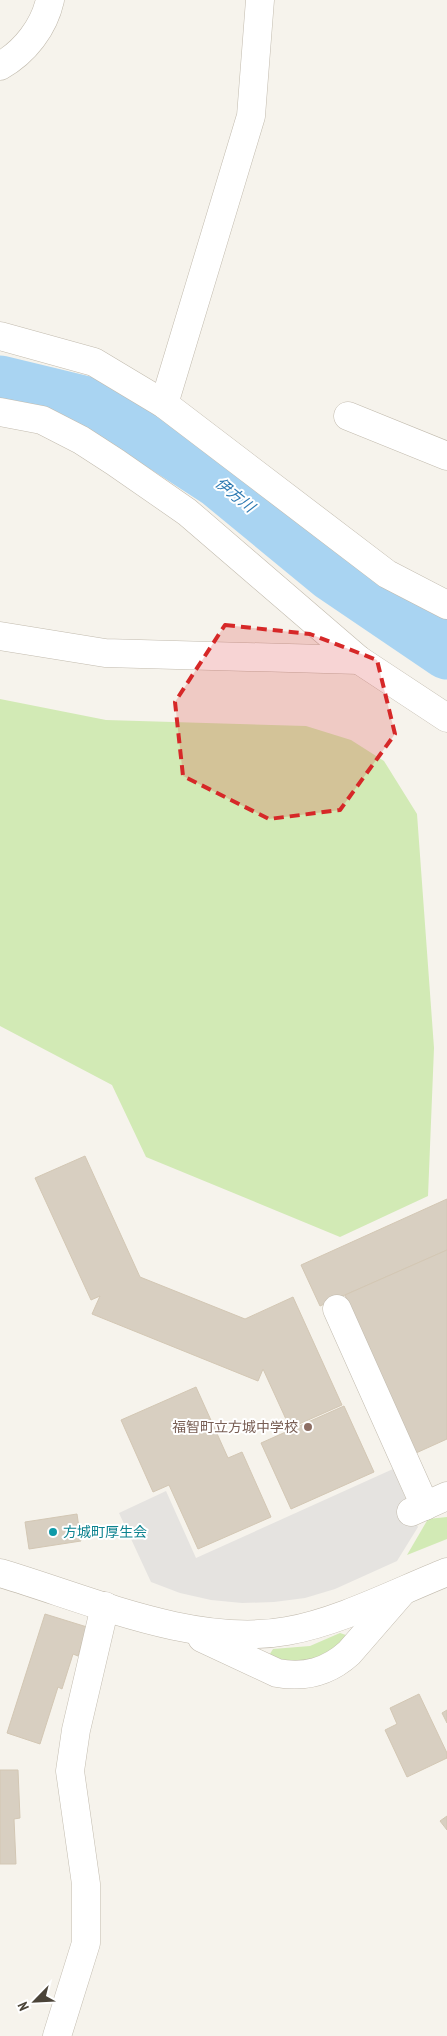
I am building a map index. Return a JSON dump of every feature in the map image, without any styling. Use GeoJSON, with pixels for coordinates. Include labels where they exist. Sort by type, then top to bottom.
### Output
{"type":"FeatureCollection","features":[{"type":"Feature","properties":{"kind":"street"},"geometry":{"type":"LineString","coordinates":[[0,66],[27,44],[46,17],[50,0]]}},
{"type":"Feature","properties":{"kind":"street"},"geometry":{"type":"LineString","coordinates":[[164,404],[251,116],[260,0]]}},
{"type":"Feature","properties":{"kind":"street"},"geometry":{"type":"LineString","coordinates":[[0,336],[94,362],[164,404],[387,574],[447,605]]}},
{"type":"Feature","properties":{"kind":"street"},"geometry":{"type":"LineString","coordinates":[[0,412],[42,420],[81,440],[114,462],[187,512],[359,660],[447,718]]}},
{"type":"Feature","properties":{"kind":"street"},"geometry":{"type":"LineString","coordinates":[[348,416],[447,456]]}},
{"type":"Feature","properties":{"kind":"street"},"geometry":{"type":"LineString","coordinates":[[0,636],[105,653],[359,660]]}},
{"type":"Feature","properties":{"kind":"street"},"geometry":{"type":"LineString","coordinates":[[337,1309],[428,1504]]}},
{"type":"Feature","properties":{"kind":"street"},"geometry":{"type":"LineString","coordinates":[[0,1573],[180,1628],[230,1635],[269,1634],[326,1621],[447,1572]]}},
{"type":"Feature","properties":{"kind":"street"},"geometry":{"type":"LineString","coordinates":[[180,1628],[276,1673],[290,1675],[316,1673],[339,1662],[349,1653],[404,1589]]}},
{"type":"Feature","properties":{"kind":"street"},"geometry":{"type":"LineString","coordinates":[[57,2036],[86,1943],[86,1884],[70,1771],[76,1730],[105,1606]]}},
{"type":"Feature","properties":{"kind":"highlighted area"},"geometry":{"type":"Polygon","coordinates":[[[225,625],[310,634],[377,660],[395,734],[340,810],[269,819],[183,776],[175,702],[225,625]]]}},
{"type":"Feature","properties":{"kind":"green space"},"geometry":{"type":"Polygon","coordinates":[[[0,699],[106,720],[306,726],[351,740],[384,761],[417,814],[434,1048],[428,1196],[340,1237],[146,1157],[112,1085],[0,1026],[0,699]]]}},
{"type":"Feature","properties":{"kind":"green space"},"geometry":{"type":"Polygon","coordinates":[[[447,1517],[447,1539],[407,1555],[428,1519],[447,1517]]]}},
{"type":"Feature","properties":{"kind":"green space"},"geometry":{"type":"Polygon","coordinates":[[[340,1633],[346,1635],[335,1650],[303,1665],[295,1665],[268,1657],[273,1649],[310,1646],[340,1633]]]}},
{"type":"Feature","properties":{"kind":"shaded area"},"geometry":{"type":"Polygon","coordinates":[[[393,1469],[418,1527],[397,1561],[335,1589],[305,1598],[274,1602],[242,1603],[211,1600],[180,1593],[151,1582],[119,1513],[166,1491],[196,1558],[393,1469]]]}},
{"type":"Feature","properties":{"kind":"building"},"geometry":{"type":"Polygon","coordinates":[[[85,1156],[140,1277],[245,1319],[293,1297],[342,1405],[290,1428],[263,1369],[258,1381],[92,1314],[100,1296],[91,1300],[35,1178],[85,1156]]]}},
{"type":"Feature","properties":{"kind":"building"},"geometry":{"type":"Polygon","coordinates":[[[447,1199],[447,1250],[320,1306],[301,1265],[447,1199]]]}},
{"type":"Feature","properties":{"kind":"building"},"geometry":{"type":"Polygon","coordinates":[[[447,1250],[447,1439],[416,1453],[345,1295],[447,1250]]]}},
{"type":"Feature","properties":{"kind":"building"},"geometry":{"type":"Polygon","coordinates":[[[196,1387],[228,1458],[242,1452],[271,1517],[198,1549],[169,1485],[153,1492],[121,1420],[196,1387]]]}},
{"type":"Feature","properties":{"kind":"building"},"geometry":{"type":"Polygon","coordinates":[[[344,1406],[374,1472],[291,1509],[261,1443],[344,1406]]]}},
{"type":"Feature","properties":{"kind":"building","name":"方城町厚生会"},"geometry":{"type":"Polygon","coordinates":[[[77,1514],[81,1541],[29,1549],[25,1522],[77,1514]]]}},
{"type":"Feature","properties":{"kind":"building"},"geometry":{"type":"Polygon","coordinates":[[[45,1614],[87,1627],[78,1656],[73,1654],[62,1689],[58,1687],[40,1744],[7,1733],[45,1614]]]}},
{"type":"Feature","properties":{"kind":"building"},"geometry":{"type":"Polygon","coordinates":[[[419,1694],[447,1753],[447,1758],[407,1777],[385,1730],[397,1724],[390,1708],[419,1694]]]}},
{"type":"Feature","properties":{"kind":"building"},"geometry":{"type":"Polygon","coordinates":[[[447,1710],[447,1723],[442,1713],[447,1710]]]}},
{"type":"Feature","properties":{"kind":"building"},"geometry":{"type":"Polygon","coordinates":[[[0,1770],[18,1770],[20,1818],[14,1819],[16,1864],[0,1864],[0,1770]]]}},
{"type":"Feature","properties":{"kind":"building"},"geometry":{"type":"Polygon","coordinates":[[[447,1816],[447,1830],[440,1821],[447,1816]]]}},
{"type":"Feature","properties":{"kind":"waterway","name":"伊方川"},"geometry":{"type":"LineString","coordinates":[[0,383],[91,405],[159,442],[219,481],[332,574],[447,652]]}},
{"type":"Feature","properties":{"kind":"place","name":"福智町立方城中学校"},"geometry":{"type":"Point","coordinates":[308,1427]}},
{"type":"Feature","properties":{"kind":"place","name":"方城町厚生会"},"geometry":{"type":"Point","coordinates":[53,1532]}}]}
